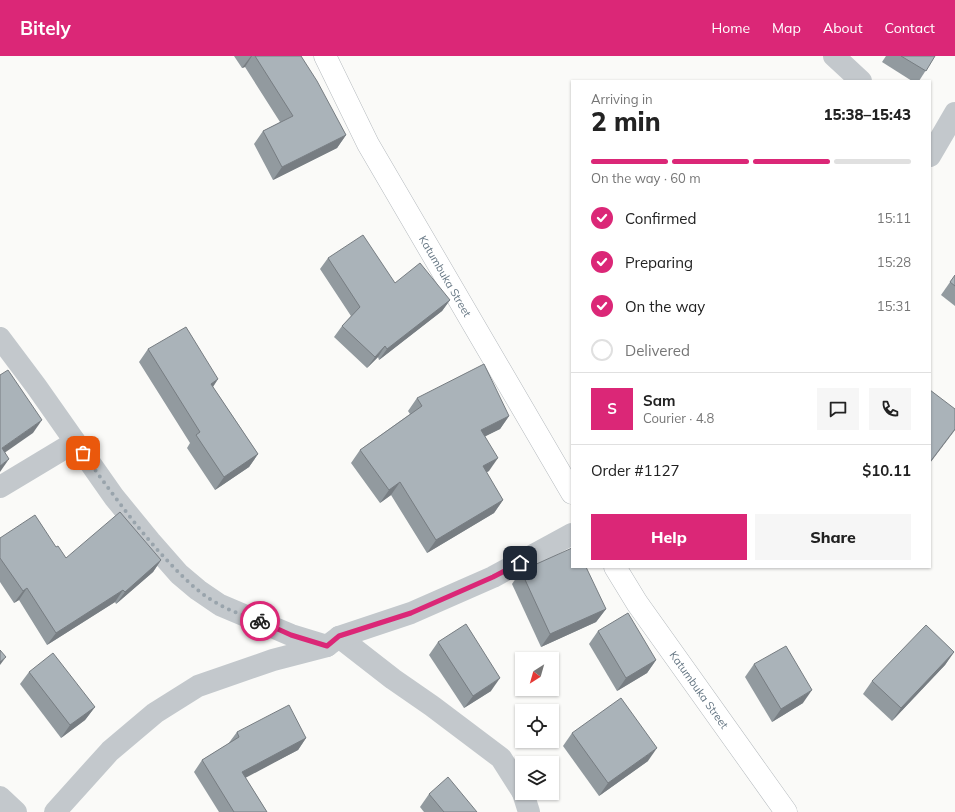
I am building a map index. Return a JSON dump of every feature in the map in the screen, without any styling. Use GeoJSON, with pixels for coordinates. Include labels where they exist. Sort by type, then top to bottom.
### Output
{"type":"FeatureCollection","features":[{"type":"Feature","properties":{"kind":"main road","name":"Katumbuka Street"},"geometry":{"type":"LineString","coordinates":[[325,56],[368,144],[571,491]]}},
{"type":"Feature","properties":{"kind":"main road","name":"Katumbuka Street"},"geometry":{"type":"LineString","coordinates":[[616,568],[637,603],[786,812]]}},
{"type":"Feature","properties":{"kind":"street"},"geometry":{"type":"LineString","coordinates":[[834,56],[860,80]]}},
{"type":"Feature","properties":{"kind":"street"},"geometry":{"type":"LineString","coordinates":[[931,150],[955,113]]}},
{"type":"Feature","properties":{"kind":"street"},"geometry":{"type":"LineString","coordinates":[[0,338],[114,497],[179,574],[198,590],[220,605],[291,635],[333,641],[432,706],[501,758],[515,781]]}},
{"type":"Feature","properties":{"kind":"street"},"geometry":{"type":"LineString","coordinates":[[0,487],[75,442]]}},
{"type":"Feature","properties":{"kind":"street"},"geometry":{"type":"LineString","coordinates":[[55,812],[110,751],[155,713],[198,686],[411,613],[493,577],[571,535]]}},
{"type":"Feature","properties":{"kind":"street"},"geometry":{"type":"LineString","coordinates":[[0,797],[16,812]]}},
{"type":"Feature","properties":{"kind":"street"},"geometry":{"type":"LineString","coordinates":[[525,800],[529,812]]}},
{"type":"Feature","properties":{"kind":"building"},"geometry":{"type":"Polygon","coordinates":[[[255,56],[301,56],[317,81],[346,135],[282,167],[263,131],[293,116],[255,56]]]}},
{"type":"Feature","properties":{"kind":"building"},"geometry":{"type":"Polygon","coordinates":[[[901,56],[935,56],[926,71],[901,56]]]}},
{"type":"Feature","properties":{"kind":"building"},"geometry":{"type":"Polygon","coordinates":[[[363,235],[395,283],[420,263],[450,300],[387,349],[385,346],[375,357],[342,326],[360,307],[328,258],[363,235]]]}},
{"type":"Feature","properties":{"kind":"building"},"geometry":{"type":"Polygon","coordinates":[[[955,275],[955,286],[950,282],[955,275]]]}},
{"type":"Feature","properties":{"kind":"building"},"geometry":{"type":"Polygon","coordinates":[[[186,327],[218,379],[211,384],[258,454],[224,477],[196,435],[200,432],[148,349],[186,327]]]}},
{"type":"Feature","properties":{"kind":"building"},"geometry":{"type":"Polygon","coordinates":[[[484,364],[509,416],[481,430],[498,458],[483,466],[503,500],[436,540],[400,482],[389,490],[360,450],[422,406],[417,398],[484,364]]]}},
{"type":"Feature","properties":{"kind":"building"},"geometry":{"type":"Polygon","coordinates":[[[8,370],[42,420],[2,448],[9,459],[0,466],[0,375],[8,370]]]}},
{"type":"Feature","properties":{"kind":"building"},"geometry":{"type":"Polygon","coordinates":[[[931,391],[955,409],[955,429],[931,461],[931,391]]]}},
{"type":"Feature","properties":{"kind":"building"},"geometry":{"type":"Polygon","coordinates":[[[120,512],[161,560],[125,592],[123,590],[56,633],[27,588],[23,591],[0,558],[0,538],[35,515],[56,547],[58,546],[66,558],[120,512]]]}},
{"type":"Feature","properties":{"kind":"building"},"geometry":{"type":"Polygon","coordinates":[[[571,548],[571,568],[586,568],[606,609],[550,634],[521,571],[571,548]]]}},
{"type":"Feature","properties":{"kind":"building"},"geometry":{"type":"Polygon","coordinates":[[[628,613],[656,660],[626,678],[598,631],[628,613]]]}},
{"type":"Feature","properties":{"kind":"building"},"geometry":{"type":"Polygon","coordinates":[[[466,624],[500,678],[473,696],[438,642],[466,624]]]}},
{"type":"Feature","properties":{"kind":"building"},"geometry":{"type":"Polygon","coordinates":[[[926,625],[954,652],[901,708],[872,681],[926,625]]]}},
{"type":"Feature","properties":{"kind":"building"},"geometry":{"type":"Polygon","coordinates":[[[786,646],[812,690],[781,709],[754,664],[786,646]]]}},
{"type":"Feature","properties":{"kind":"building"},"geometry":{"type":"Polygon","coordinates":[[[0,650],[6,657],[0,662],[0,650]]]}},
{"type":"Feature","properties":{"kind":"building"},"geometry":{"type":"Polygon","coordinates":[[[53,653],[95,707],[70,725],[29,672],[53,653]]]}},
{"type":"Feature","properties":{"kind":"building"},"geometry":{"type":"Polygon","coordinates":[[[621,698],[657,748],[608,783],[572,733],[621,698]]]}},
{"type":"Feature","properties":{"kind":"building"},"geometry":{"type":"Polygon","coordinates":[[[289,705],[306,738],[242,772],[267,812],[234,812],[202,760],[239,737],[237,732],[289,705]]]}},
{"type":"Feature","properties":{"kind":"building"},"geometry":{"type":"Polygon","coordinates":[[[448,777],[477,812],[444,812],[429,794],[448,777]]]}},
{"type":"Feature","properties":{"kind":"way so far"},"geometry":{"type":"LineString","coordinates":[[83,453],[114,497],[179,574],[198,590],[220,605],[260,621]]}},
{"type":"Feature","properties":{"kind":"route"},"geometry":{"type":"LineString","coordinates":[[260,621],[291,635],[327,646],[339,636],[411,613],[493,577],[520,563]]}}]}
